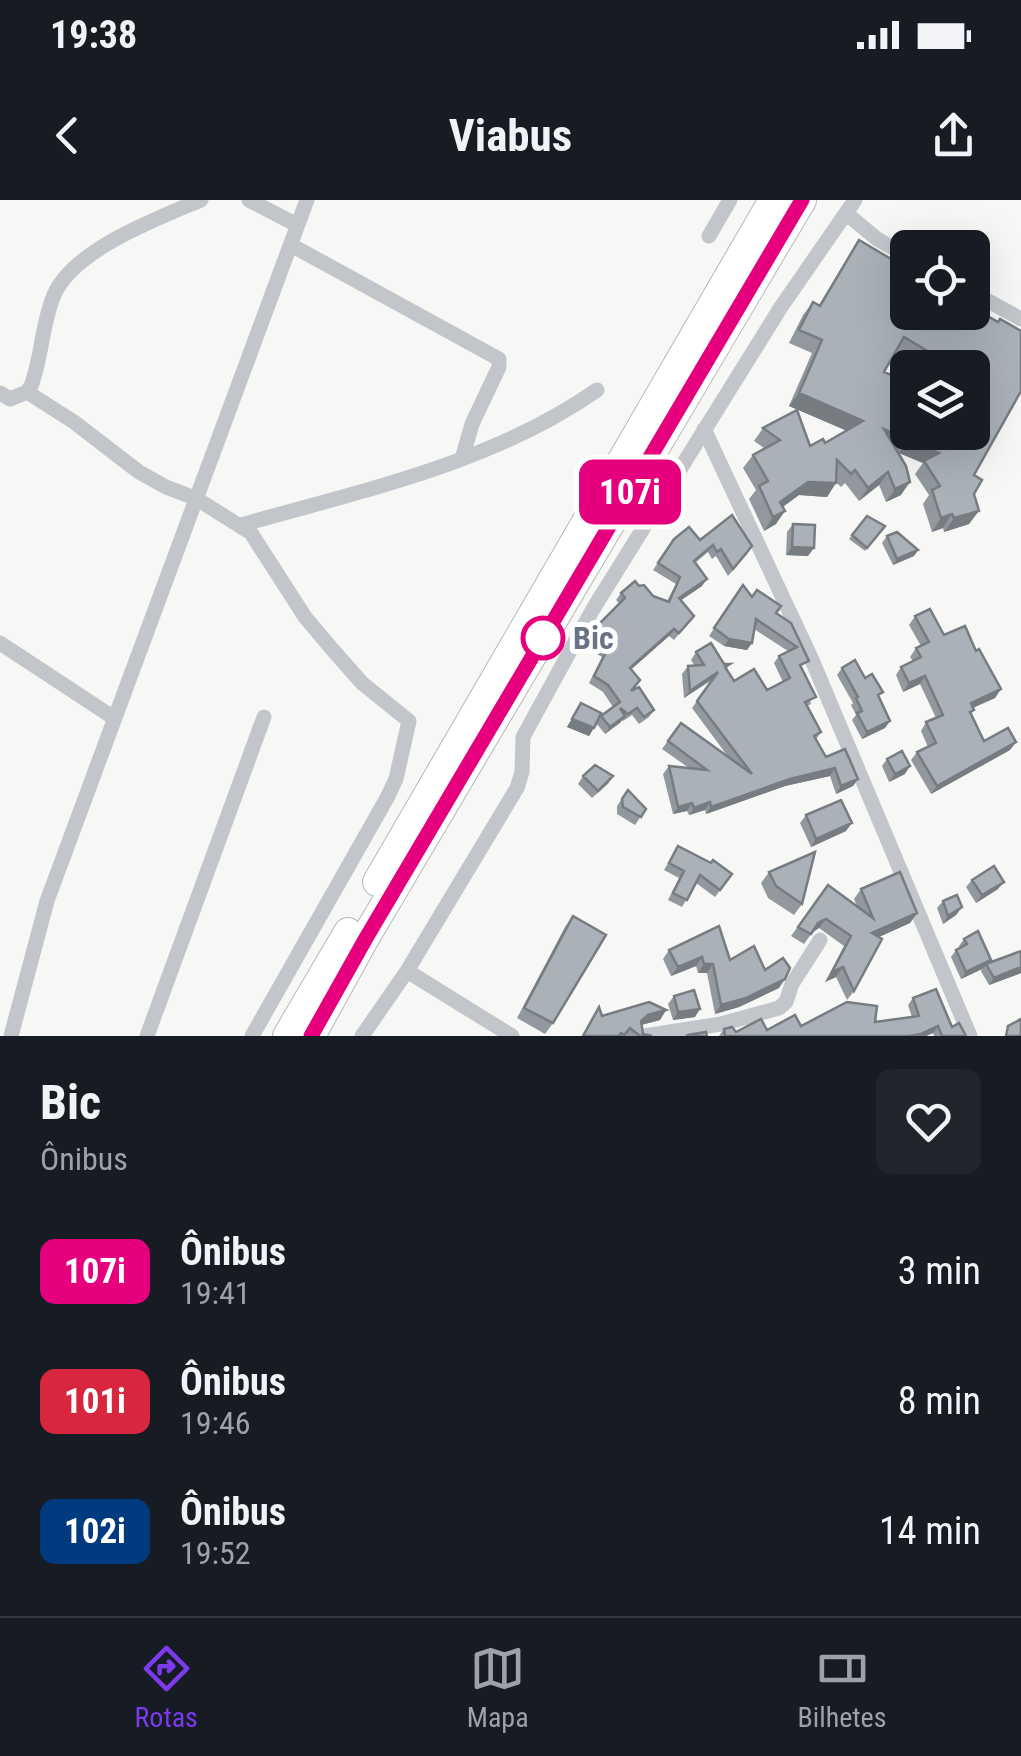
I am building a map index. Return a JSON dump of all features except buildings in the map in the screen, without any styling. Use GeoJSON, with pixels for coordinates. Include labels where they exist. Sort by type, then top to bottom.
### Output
{"type":"FeatureCollection","features":[{"type":"Feature","properties":{"kind":"highway"},"geometry":{"type":"LineString","coordinates":[[287,1036],[773,200]]}},
{"type":"Feature","properties":{"kind":"highway"},"geometry":{"type":"LineString","coordinates":[[311,1036],[802,200]]}},
{"type":"Feature","properties":{"kind":"street"},"geometry":{"type":"LineString","coordinates":[[0,393],[10,399],[27,392],[38,366],[60,281],[102,248],[201,200]]}},
{"type":"Feature","properties":{"kind":"street"},"geometry":{"type":"LineString","coordinates":[[250,200],[297,225]]}},
{"type":"Feature","properties":{"kind":"street"},"geometry":{"type":"LineString","coordinates":[[7,1030],[47,901],[306,200]]}},
{"type":"Feature","properties":{"kind":"street"},"geometry":{"type":"LineString","coordinates":[[709,236],[730,200]]}},
{"type":"Feature","properties":{"kind":"street"},"geometry":{"type":"LineString","coordinates":[[362,1036],[407,970],[516,788],[522,772],[523,737],[535,712],[781,307],[851,207],[877,239],[890,246]]}},
{"type":"Feature","properties":{"kind":"street"},"geometry":{"type":"LineString","coordinates":[[291,245],[499,359],[500,367],[472,424],[462,459]]}},
{"type":"Feature","properties":{"kind":"street"},"geometry":{"type":"LineString","coordinates":[[990,302],[1021,319]]}},
{"type":"Feature","properties":{"kind":"street"},"geometry":{"type":"LineString","coordinates":[[241,525],[407,479],[462,459],[522,433],[598,390]]}},
{"type":"Feature","properties":{"kind":"street"},"geometry":{"type":"LineString","coordinates":[[27,392],[139,472],[198,499],[251,533],[332,649],[362,683],[406,716],[409,726],[391,789],[252,1036]]}},
{"type":"Feature","properties":{"kind":"street"},"geometry":{"type":"LineString","coordinates":[[704,429],[812,660],[970,1036]]}},
{"type":"Feature","properties":{"kind":"street"},"geometry":{"type":"LineString","coordinates":[[0,643],[114,718]]}},
{"type":"Feature","properties":{"kind":"street"},"geometry":{"type":"LineString","coordinates":[[147,1036],[264,716]]}},
{"type":"Feature","properties":{"kind":"street"},"geometry":{"type":"LineString","coordinates":[[644,1036],[721,1024],[779,1008],[820,940]]}},
{"type":"Feature","properties":{"kind":"street"},"geometry":{"type":"LineString","coordinates":[[407,970],[512,1036]]}},
{"type":"Feature","properties":{"kind":"bus line","name":"107i"},"geometry":{"type":"LineString","coordinates":[[311,1036],[802,200]]}},
{"type":"Feature","properties":{"kind":"place","name":"Bic"},"geometry":{"type":"Point","coordinates":[543,638]}}]}
